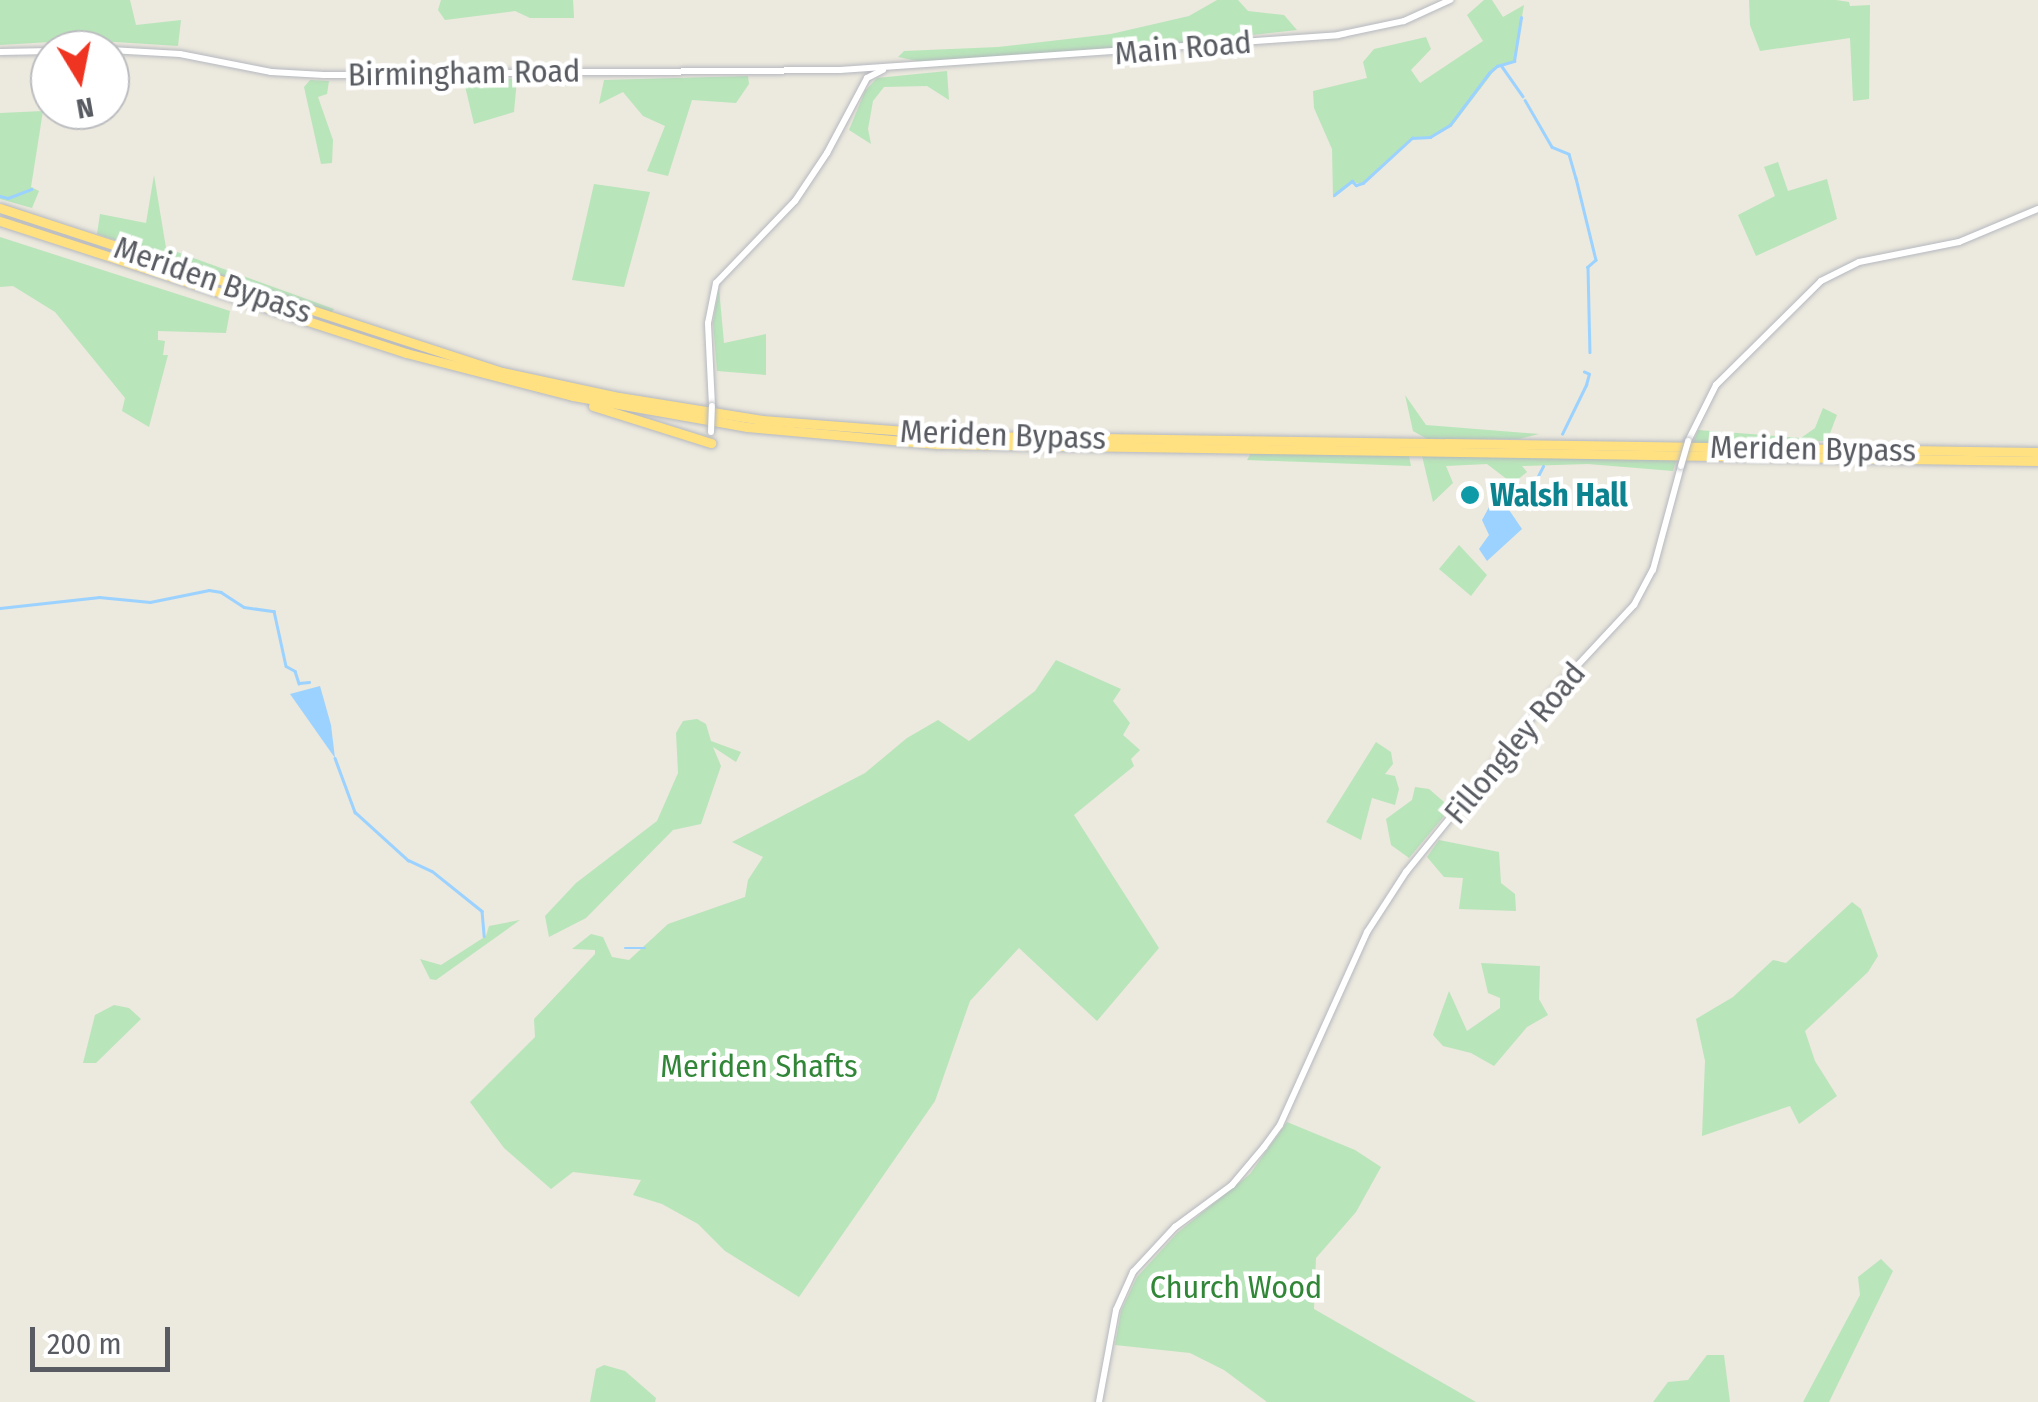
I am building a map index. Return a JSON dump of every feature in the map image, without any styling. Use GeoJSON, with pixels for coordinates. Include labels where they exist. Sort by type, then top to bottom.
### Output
{"type":"FeatureCollection","features":[{"type":"Feature","properties":{"kind":"highway","name":"Meriden Bypass"},"geometry":{"type":"LineString","coordinates":[[0,208],[412,346],[557,385],[688,410],[910,434],[1140,444],[2038,461]]}},
{"type":"Feature","properties":{"kind":"highway","name":"Meriden Bypass"},"geometry":{"type":"LineString","coordinates":[[0,221],[406,353],[573,396],[747,427],[871,440],[1111,442]]}},
{"type":"Feature","properties":{"kind":"highway"},"geometry":{"type":"LineString","coordinates":[[573,396],[711,437]]}},
{"type":"Feature","properties":{"kind":"highway","name":"Meriden Bypass"},"geometry":{"type":"LineString","coordinates":[[1140,444],[2038,452]]}},
{"type":"Feature","properties":{"kind":"main road","name":"Main Road"},"geometry":{"type":"LineString","coordinates":[[864,74],[909,66],[1338,35],[1404,21],[1450,0]]}},
{"type":"Feature","properties":{"kind":"main road"},"geometry":{"type":"LineString","coordinates":[[0,52],[30,51]]}},
{"type":"Feature","properties":{"kind":"main road","name":"Birmingham Road"},"geometry":{"type":"LineString","coordinates":[[130,51],[180,54],[271,72],[324,76],[820,70],[864,74]]}},
{"type":"Feature","properties":{"kind":"main road"},"geometry":{"type":"LineString","coordinates":[[711,437],[708,322],[713,288],[729,265],[810,182],[862,88],[864,74]]}},
{"type":"Feature","properties":{"kind":"main road","name":"Fillongley Road"},"geometry":{"type":"LineString","coordinates":[[1100,1402],[1116,1310],[1132,1272],[1175,1227],[1232,1185],[1264,1147],[1280,1125],[1366,932],[1406,872],[1528,721],[1634,606],[1652,570],[1688,441],[1716,385],[1821,281],[1860,262],[1959,242],[2038,209]]}},
{"type":"Feature","properties":{"kind":"green space"},"geometry":{"type":"Polygon","coordinates":[[[0,0],[130,0],[136,25],[181,20],[178,46],[130,43],[130,30],[30,30],[30,43],[0,45],[0,0]]]}},
{"type":"Feature","properties":{"kind":"green space"},"geometry":{"type":"Polygon","coordinates":[[[441,0],[573,0],[574,18],[530,18],[515,11],[445,20],[438,10],[441,0]]]}},
{"type":"Feature","properties":{"kind":"green space"},"geometry":{"type":"Polygon","coordinates":[[[1217,0],[1238,0],[1248,11],[1284,15],[1297,30],[1154,46],[922,62],[898,57],[904,51],[998,47],[1111,34],[1189,16],[1217,0]]]}},
{"type":"Feature","properties":{"kind":"green space"},"geometry":{"type":"Polygon","coordinates":[[[1484,0],[1492,0],[1503,17],[1524,5],[1514,62],[1497,67],[1452,126],[1430,137],[1412,139],[1364,183],[1351,183],[1333,198],[1332,149],[1314,108],[1313,91],[1367,78],[1363,62],[1374,49],[1426,37],[1431,49],[1411,70],[1420,83],[1483,41],[1467,15],[1484,0]]]}},
{"type":"Feature","properties":{"kind":"green space"},"geometry":{"type":"Polygon","coordinates":[[[1749,0],[1836,0],[1849,2],[1850,6],[1870,5],[1869,99],[1853,101],[1850,38],[1760,51],[1750,25],[1749,0]]]}},
{"type":"Feature","properties":{"kind":"green space"},"geometry":{"type":"Polygon","coordinates":[[[947,71],[949,100],[927,86],[884,87],[873,101],[868,129],[871,144],[849,130],[865,91],[877,78],[947,71]]]}},
{"type":"Feature","properties":{"kind":"green space"},"geometry":{"type":"Polygon","coordinates":[[[748,76],[749,84],[736,103],[692,100],[668,176],[647,171],[665,126],[643,116],[623,92],[599,104],[604,80],[748,76]]]}},
{"type":"Feature","properties":{"kind":"green space"},"geometry":{"type":"Polygon","coordinates":[[[436,77],[517,79],[514,112],[474,124],[465,86],[436,77]]]}},
{"type":"Feature","properties":{"kind":"green space"},"geometry":{"type":"Polygon","coordinates":[[[310,80],[329,81],[327,94],[318,97],[333,140],[332,163],[321,164],[304,87],[310,80]]]}},
{"type":"Feature","properties":{"kind":"green space"},"geometry":{"type":"Polygon","coordinates":[[[30,112],[30,130],[40,130],[31,187],[39,191],[32,208],[0,199],[0,113],[30,112]]]}},
{"type":"Feature","properties":{"kind":"green space"},"geometry":{"type":"Polygon","coordinates":[[[1778,162],[1788,191],[1827,179],[1837,219],[1756,256],[1738,215],[1775,196],[1764,167],[1778,162]]]}},
{"type":"Feature","properties":{"kind":"green space"},"geometry":{"type":"Polygon","coordinates":[[[154,175],[166,248],[334,309],[331,313],[97,234],[100,214],[146,223],[154,175]]]}},
{"type":"Feature","properties":{"kind":"green space"},"geometry":{"type":"Polygon","coordinates":[[[594,184],[650,192],[624,287],[572,280],[594,184]]]}},
{"type":"Feature","properties":{"kind":"green space"},"geometry":{"type":"Polygon","coordinates":[[[0,237],[230,311],[226,333],[158,331],[158,340],[165,341],[163,355],[168,355],[149,427],[122,411],[125,398],[55,312],[13,286],[0,287],[0,237]]]}},
{"type":"Feature","properties":{"kind":"green space"},"geometry":{"type":"Polygon","coordinates":[[[719,288],[724,343],[766,334],[766,375],[717,371],[713,323],[719,288]]]}},
{"type":"Feature","properties":{"kind":"green space"},"geometry":{"type":"Polygon","coordinates":[[[1405,395],[1426,425],[1539,434],[1519,439],[1427,439],[1413,431],[1405,395]]]}},
{"type":"Feature","properties":{"kind":"green space"},"geometry":{"type":"Polygon","coordinates":[[[1823,408],[1837,415],[1827,441],[1693,443],[1698,430],[1801,438],[1815,428],[1823,408]]]}},
{"type":"Feature","properties":{"kind":"green space"},"geometry":{"type":"Polygon","coordinates":[[[1251,453],[1409,456],[1411,466],[1247,460],[1251,453]]]}},
{"type":"Feature","properties":{"kind":"green space"},"geometry":{"type":"Polygon","coordinates":[[[1422,456],[1676,460],[1673,471],[1588,464],[1522,466],[1527,472],[1516,481],[1508,480],[1487,464],[1446,466],[1453,483],[1433,502],[1422,456]]]}},
{"type":"Feature","properties":{"kind":"green space"},"geometry":{"type":"Polygon","coordinates":[[[1459,545],[1487,575],[1471,596],[1439,569],[1459,545]]]}},
{"type":"Feature","properties":{"kind":"green space","name":"Meriden Shafts"},"geometry":{"type":"Polygon","coordinates":[[[1056,660],[1121,689],[1113,701],[1130,723],[1123,735],[1140,750],[1131,759],[1134,766],[1074,815],[1159,948],[1097,1021],[1019,948],[970,1001],[935,1101],[799,1297],[725,1251],[698,1224],[662,1204],[633,1195],[641,1180],[573,1172],[551,1189],[504,1148],[470,1102],[535,1037],[534,1019],[595,954],[595,950],[572,949],[591,934],[603,937],[612,957],[629,960],[668,924],[745,897],[748,880],[763,857],[732,842],[865,773],[907,738],[938,720],[969,741],[1035,691],[1056,660]]]}},
{"type":"Feature","properties":{"kind":"green space"},"geometry":{"type":"Polygon","coordinates":[[[697,719],[706,724],[711,741],[741,752],[736,762],[713,747],[721,766],[701,824],[673,830],[586,918],[549,937],[545,916],[576,883],[657,821],[678,773],[676,733],[683,721],[697,719]]]}},
{"type":"Feature","properties":{"kind":"green space"},"geometry":{"type":"Polygon","coordinates":[[[1376,742],[1391,752],[1393,764],[1385,774],[1395,776],[1399,789],[1395,805],[1372,798],[1361,840],[1326,822],[1376,742]]]}},
{"type":"Feature","properties":{"kind":"green space"},"geometry":{"type":"Polygon","coordinates":[[[1415,787],[1429,789],[1451,808],[1409,858],[1391,845],[1386,819],[1412,800],[1415,787]]]}},
{"type":"Feature","properties":{"kind":"green space"},"geometry":{"type":"Polygon","coordinates":[[[1439,840],[1499,852],[1501,883],[1515,894],[1516,911],[1459,909],[1463,878],[1444,877],[1427,857],[1439,840]]]}},
{"type":"Feature","properties":{"kind":"green space"},"geometry":{"type":"Polygon","coordinates":[[[1852,902],[1861,909],[1878,956],[1868,972],[1805,1031],[1815,1061],[1837,1096],[1799,1124],[1790,1106],[1702,1136],[1705,1061],[1696,1019],[1733,997],[1773,960],[1786,963],[1852,902]]]}},
{"type":"Feature","properties":{"kind":"green space"},"geometry":{"type":"Polygon","coordinates":[[[520,920],[436,980],[430,979],[420,959],[441,965],[486,936],[489,926],[520,920]]]}},
{"type":"Feature","properties":{"kind":"green space"},"geometry":{"type":"Polygon","coordinates":[[[1481,963],[1540,966],[1539,999],[1548,1015],[1527,1027],[1494,1066],[1471,1053],[1443,1046],[1433,1035],[1449,991],[1467,1031],[1500,1008],[1500,998],[1488,993],[1481,963]]]}},
{"type":"Feature","properties":{"kind":"green space"},"geometry":{"type":"Polygon","coordinates":[[[114,1005],[129,1008],[141,1019],[96,1063],[83,1063],[95,1015],[114,1005]]]}},
{"type":"Feature","properties":{"kind":"green space","name":"Church Wood"},"geometry":{"type":"Polygon","coordinates":[[[1287,1122],[1355,1150],[1381,1167],[1356,1212],[1316,1258],[1314,1309],[1476,1402],[1267,1402],[1224,1370],[1190,1353],[1115,1345],[1121,1311],[1137,1277],[1177,1233],[1250,1174],[1287,1122]]]}},
{"type":"Feature","properties":{"kind":"green space"},"geometry":{"type":"Polygon","coordinates":[[[1881,1259],[1893,1271],[1829,1402],[1803,1402],[1860,1295],[1858,1277],[1881,1259]]]}},
{"type":"Feature","properties":{"kind":"green space"},"geometry":{"type":"Polygon","coordinates":[[[1707,1355],[1724,1355],[1730,1402],[1653,1402],[1668,1382],[1688,1380],[1707,1355]]]}},
{"type":"Feature","properties":{"kind":"green space"},"geometry":{"type":"Polygon","coordinates":[[[604,1365],[625,1371],[656,1398],[655,1402],[590,1402],[596,1369],[604,1365]]]}},
{"type":"Feature","properties":{"kind":"water"},"geometry":{"type":"Polygon","coordinates":[[[1494,498],[1501,498],[1522,529],[1487,561],[1479,549],[1489,535],[1482,520],[1494,498]]]}},
{"type":"Feature","properties":{"kind":"water"},"geometry":{"type":"Polygon","coordinates":[[[320,686],[331,725],[335,758],[290,694],[320,686]]]}},
{"type":"Feature","properties":{"kind":"waterway"},"geometry":{"type":"LineString","coordinates":[[1334,195],[1352,181],[1356,185],[1363,183],[1412,138],[1430,137],[1450,125],[1489,73],[1514,61],[1521,18]]}},
{"type":"Feature","properties":{"kind":"waterway"},"geometry":{"type":"LineString","coordinates":[[1501,65],[1523,96]]}},
{"type":"Feature","properties":{"kind":"waterway"},"geometry":{"type":"LineString","coordinates":[[1525,100],[1552,147],[1569,154],[1576,178],[1596,260],[1588,267],[1590,352]]}},
{"type":"Feature","properties":{"kind":"waterway"},"geometry":{"type":"LineString","coordinates":[[0,196],[8,198],[31,189]]}},
{"type":"Feature","properties":{"kind":"waterway"},"geometry":{"type":"LineString","coordinates":[[1562,434],[1586,385],[1589,374],[1584,372]]}},
{"type":"Feature","properties":{"kind":"waterway"},"geometry":{"type":"LineString","coordinates":[[1537,478],[1543,466]]}},
{"type":"Feature","properties":{"kind":"waterway"},"geometry":{"type":"LineString","coordinates":[[0,608],[99,597],[150,602],[209,590],[221,592],[244,607],[274,611],[286,666],[295,671],[299,683],[309,682]]}},
{"type":"Feature","properties":{"kind":"waterway"},"geometry":{"type":"LineString","coordinates":[[335,758],[355,812],[408,860],[432,871],[482,911],[484,936]]}},
{"type":"Feature","properties":{"kind":"waterway"},"geometry":{"type":"LineString","coordinates":[[625,948],[645,948]]}},
{"type":"Feature","properties":{"kind":"place","name":"Walsh Hall"},"geometry":{"type":"Point","coordinates":[1470,495]}}]}
